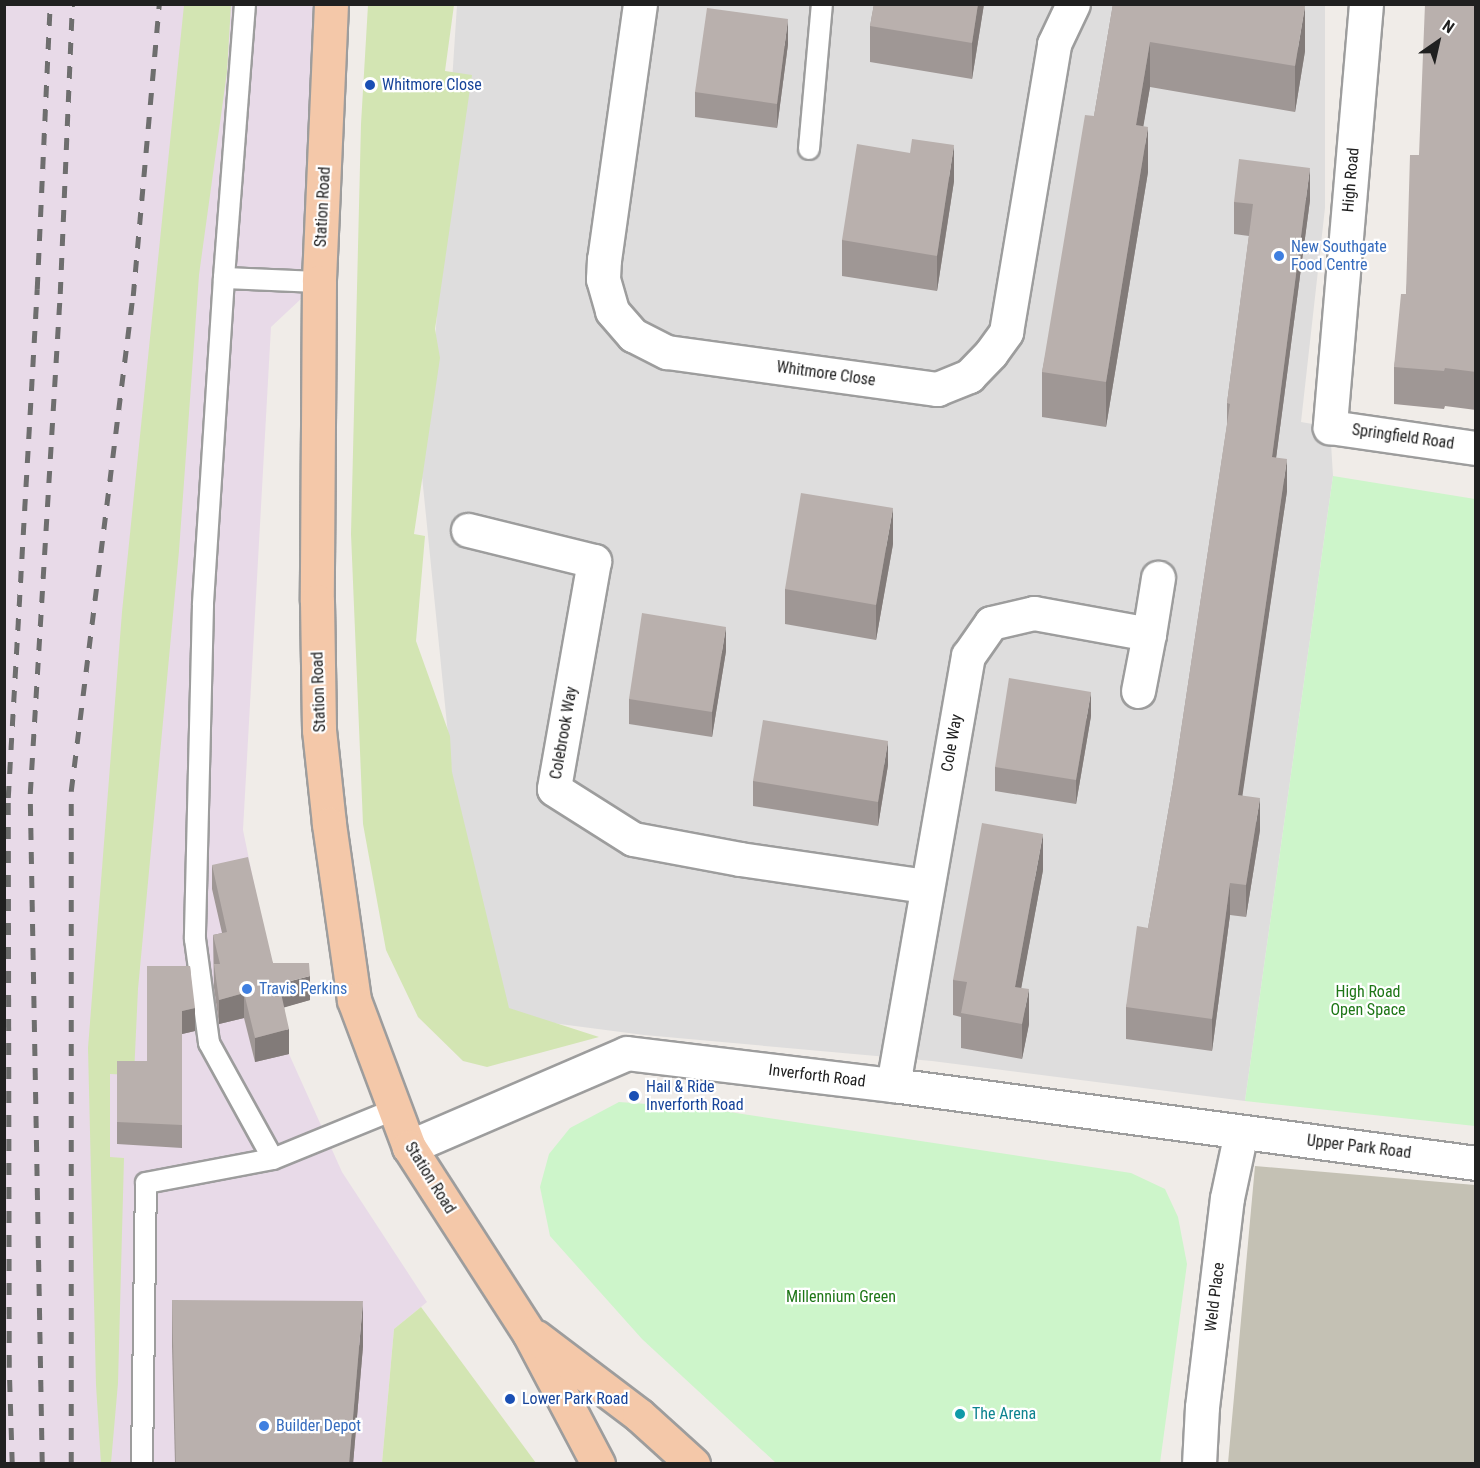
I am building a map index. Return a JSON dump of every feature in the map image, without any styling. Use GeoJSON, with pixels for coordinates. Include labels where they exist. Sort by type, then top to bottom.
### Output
{"type":"FeatureCollection","features":[{"type":"Feature","properties":{"kind":"main road","name":"Station Road"},"geometry":{"type":"LineString","coordinates":[[331,4],[319,282],[317,601],[319,730],[329,824],[354,1000],[393,1110],[409,1147],[529,1333],[598,1464]]}},
{"type":"Feature","properties":{"kind":"main road","name":"Station Road"},"geometry":{"type":"LineString","coordinates":[[529,1333],[639,1415],[693,1464]]}},
{"type":"Feature","properties":{"kind":"street","name":"Whitmore Close"},"geometry":{"type":"LineString","coordinates":[[640,4],[604,259],[603,279],[612,311],[633,335],[667,352],[937,389],[969,376],[991,354],[1006,332],[1054,44],[1073,4]]}},
{"type":"Feature","properties":{"kind":"street","name":"High Road"},"geometry":{"type":"LineString","coordinates":[[1330,427],[1366,4]]}},
{"type":"Feature","properties":{"kind":"street","name":"Springfield Road"},"geometry":{"type":"LineString","coordinates":[[1330,427],[1476,448]]}},
{"type":"Feature","properties":{"kind":"street","name":"Colebrook Way"},"geometry":{"type":"LineString","coordinates":[[468,530],[594,561],[554,789],[633,839],[740,859],[926,886]]}},
{"type":"Feature","properties":{"kind":"street"},"geometry":{"type":"LineString","coordinates":[[1138,691],[1158,578]]}},
{"type":"Feature","properties":{"kind":"street","name":"Cole Way"},"geometry":{"type":"LineString","coordinates":[[893,1085],[968,656],[991,623],[1034,613],[1149,634]]}},
{"type":"Feature","properties":{"kind":"street","name":"Inverforth Road"},"geometry":{"type":"LineString","coordinates":[[409,1147],[627,1053],[893,1085],[1241,1132]]}},
{"type":"Feature","properties":{"kind":"street","name":"Upper Park Road"},"geometry":{"type":"LineString","coordinates":[[1241,1132],[1476,1163]]}},
{"type":"Feature","properties":{"kind":"street","name":"Weld Place"},"geometry":{"type":"LineString","coordinates":[[1199,1464],[1202,1407],[1227,1198],[1241,1132]]}},
{"type":"Feature","properties":{"kind":"lane"},"geometry":{"type":"LineString","coordinates":[[245,4],[224,278],[204,604],[195,939],[209,1043],[273,1159]]}},
{"type":"Feature","properties":{"kind":"lane"},"geometry":{"type":"LineString","coordinates":[[809,149],[822,4]]}},
{"type":"Feature","properties":{"kind":"lane"},"geometry":{"type":"LineString","coordinates":[[224,278],[319,282]]}},
{"type":"Feature","properties":{"kind":"lane"},"geometry":{"type":"LineString","coordinates":[[142,1464],[146,1183],[273,1159],[393,1110]]}},
{"type":"Feature","properties":{"kind":"shaded area"},"geometry":{"type":"Polygon","coordinates":[[[5,5],[331,5],[319,282],[271,327],[243,830],[289,1054],[342,1172],[427,1302],[394,1329],[382,1463],[5,1464],[5,5]]]}},
{"type":"Feature","properties":{"kind":"shaded area"},"geometry":{"type":"Polygon","coordinates":[[[457,5],[1325,5],[1325,208],[1301,422],[1330,427],[1333,476],[1245,1101],[932,1061],[644,1035],[476,1013],[422,476],[432,388],[457,5]]]}},
{"type":"Feature","properties":{"kind":"shaded area"},"geometry":{"type":"Polygon","coordinates":[[[1255,1166],[1475,1185],[1475,1463],[1228,1463],[1255,1166]]]}},
{"type":"Feature","properties":{"kind":"green space"},"geometry":{"type":"Polygon","coordinates":[[[184,5],[231,5],[227,72],[199,275],[179,551],[138,989],[134,1075],[110,1074],[110,1157],[124,1158],[118,1383],[111,1463],[101,1464],[96,1385],[88,1048],[122,612],[184,5]]]}},
{"type":"Feature","properties":{"kind":"green space"},"geometry":{"type":"Polygon","coordinates":[[[368,5],[454,5],[445,71],[472,75],[435,329],[440,358],[414,534],[425,536],[416,641],[450,736],[452,772],[509,1008],[599,1037],[487,1067],[463,1061],[418,1017],[386,950],[363,824],[351,534],[361,124],[368,5]]]}},
{"type":"Feature","properties":{"kind":"green space","name":"High Road Open Space"},"geometry":{"type":"Polygon","coordinates":[[[1333,476],[1475,499],[1475,1126],[1245,1101],[1333,476]]]}},
{"type":"Feature","properties":{"kind":"green space","name":"Millennium Green"},"geometry":{"type":"Polygon","coordinates":[[[619,1102],[703,1108],[1131,1173],[1165,1189],[1178,1217],[1187,1264],[1160,1463],[776,1463],[642,1339],[550,1236],[540,1187],[549,1154],[570,1128],[619,1102]]]}},
{"type":"Feature","properties":{"kind":"green space"},"geometry":{"type":"Polygon","coordinates":[[[421,1307],[536,1463],[382,1463],[394,1329],[421,1307]]]}},
{"type":"Feature","properties":{"kind":"building"},"geometry":{"type":"Polygon","coordinates":[[[874,4],[978,4],[972,43],[870,26],[874,4]]]}},
{"type":"Feature","properties":{"kind":"building"},"geometry":{"type":"Polygon","coordinates":[[[1113,4],[1299,4],[1305,6],[1295,66],[1150,42],[1136,125],[1148,127],[1106,382],[1042,372],[1085,115],[1094,116],[1113,4]]]}},
{"type":"Feature","properties":{"kind":"building"},"geometry":{"type":"Polygon","coordinates":[[[1425,4],[1476,4],[1476,372],[1445,368],[1444,371],[1394,367],[1401,294],[1406,294],[1410,155],[1419,155],[1425,4]]]}},
{"type":"Feature","properties":{"kind":"building"},"geometry":{"type":"Polygon","coordinates":[[[707,8],[788,19],[777,104],[695,92],[707,8]]]}},
{"type":"Feature","properties":{"kind":"building"},"geometry":{"type":"Polygon","coordinates":[[[912,139],[954,145],[937,256],[842,240],[857,144],[910,153],[912,139]]]}},
{"type":"Feature","properties":{"kind":"building"},"geometry":{"type":"Polygon","coordinates":[[[1239,159],[1310,168],[1272,457],[1287,459],[1238,795],[1260,798],[1246,885],[1230,883],[1212,1019],[1126,1007],[1137,926],[1148,928],[1173,784],[1230,404],[1227,403],[1253,204],[1234,202],[1239,159]]]}},
{"type":"Feature","properties":{"kind":"building"},"geometry":{"type":"Polygon","coordinates":[[[801,493],[893,508],[876,605],[785,589],[801,493]]]}},
{"type":"Feature","properties":{"kind":"building"},"geometry":{"type":"Polygon","coordinates":[[[642,613],[726,627],[712,712],[629,699],[642,613]]]}},
{"type":"Feature","properties":{"kind":"building"},"geometry":{"type":"Polygon","coordinates":[[[1009,678],[1091,692],[1076,780],[995,767],[1009,678]]]}},
{"type":"Feature","properties":{"kind":"building"},"geometry":{"type":"Polygon","coordinates":[[[763,720],[888,741],[878,802],[753,781],[763,720]]]}},
{"type":"Feature","properties":{"kind":"building"},"geometry":{"type":"Polygon","coordinates":[[[982,823],[1043,834],[1015,987],[1029,989],[1022,1024],[961,1013],[967,982],[953,980],[982,823]]]}},
{"type":"Feature","properties":{"kind":"building","name":"Travis Perkins"},"geometry":{"type":"Polygon","coordinates":[[[248,857],[273,963],[309,963],[310,976],[279,984],[289,1029],[255,1038],[244,993],[219,1000],[214,964],[220,964],[213,935],[227,932],[212,865],[248,857]]]}},
{"type":"Feature","properties":{"kind":"building"},"geometry":{"type":"Polygon","coordinates":[[[147,966],[190,966],[195,1008],[182,1011],[182,1125],[117,1122],[117,1061],[147,1061],[147,966]]]}},
{"type":"Feature","properties":{"kind":"building","name":"Builder Depot"},"geometry":{"type":"Polygon","coordinates":[[[172,1300],[363,1301],[349,1464],[176,1464],[172,1300]]]}},
{"type":"Feature","properties":{"kind":"railway"},"geometry":{"type":"LineString","coordinates":[[12,1464],[9,1367],[8,798],[37,289],[50,4]]}},
{"type":"Feature","properties":{"kind":"railway"},"geometry":{"type":"LineString","coordinates":[[42,1464],[30,794],[60,294],[72,4]]}},
{"type":"Feature","properties":{"kind":"railway"},"geometry":{"type":"LineString","coordinates":[[71,1464],[71,791],[133,296],[159,4]]}},
{"type":"Feature","properties":{"kind":"place","name":"Whitmore Close"},"geometry":{"type":"Point","coordinates":[370,85]}},
{"type":"Feature","properties":{"kind":"place","name":"New Southgate Food Centre"},"geometry":{"type":"Point","coordinates":[1279,256]}},
{"type":"Feature","properties":{"kind":"place","name":"Travis Perkins"},"geometry":{"type":"Point","coordinates":[247,989]}},
{"type":"Feature","properties":{"kind":"place","name":"Hail & Ride Inverforth Road"},"geometry":{"type":"Point","coordinates":[634,1096]}},
{"type":"Feature","properties":{"kind":"place","name":"Lower Park Road"},"geometry":{"type":"Point","coordinates":[510,1399]}},
{"type":"Feature","properties":{"kind":"place","name":"The Arena"},"geometry":{"type":"Point","coordinates":[960,1414]}},
{"type":"Feature","properties":{"kind":"place","name":"Builder Depot"},"geometry":{"type":"Point","coordinates":[264,1426]}}]}
